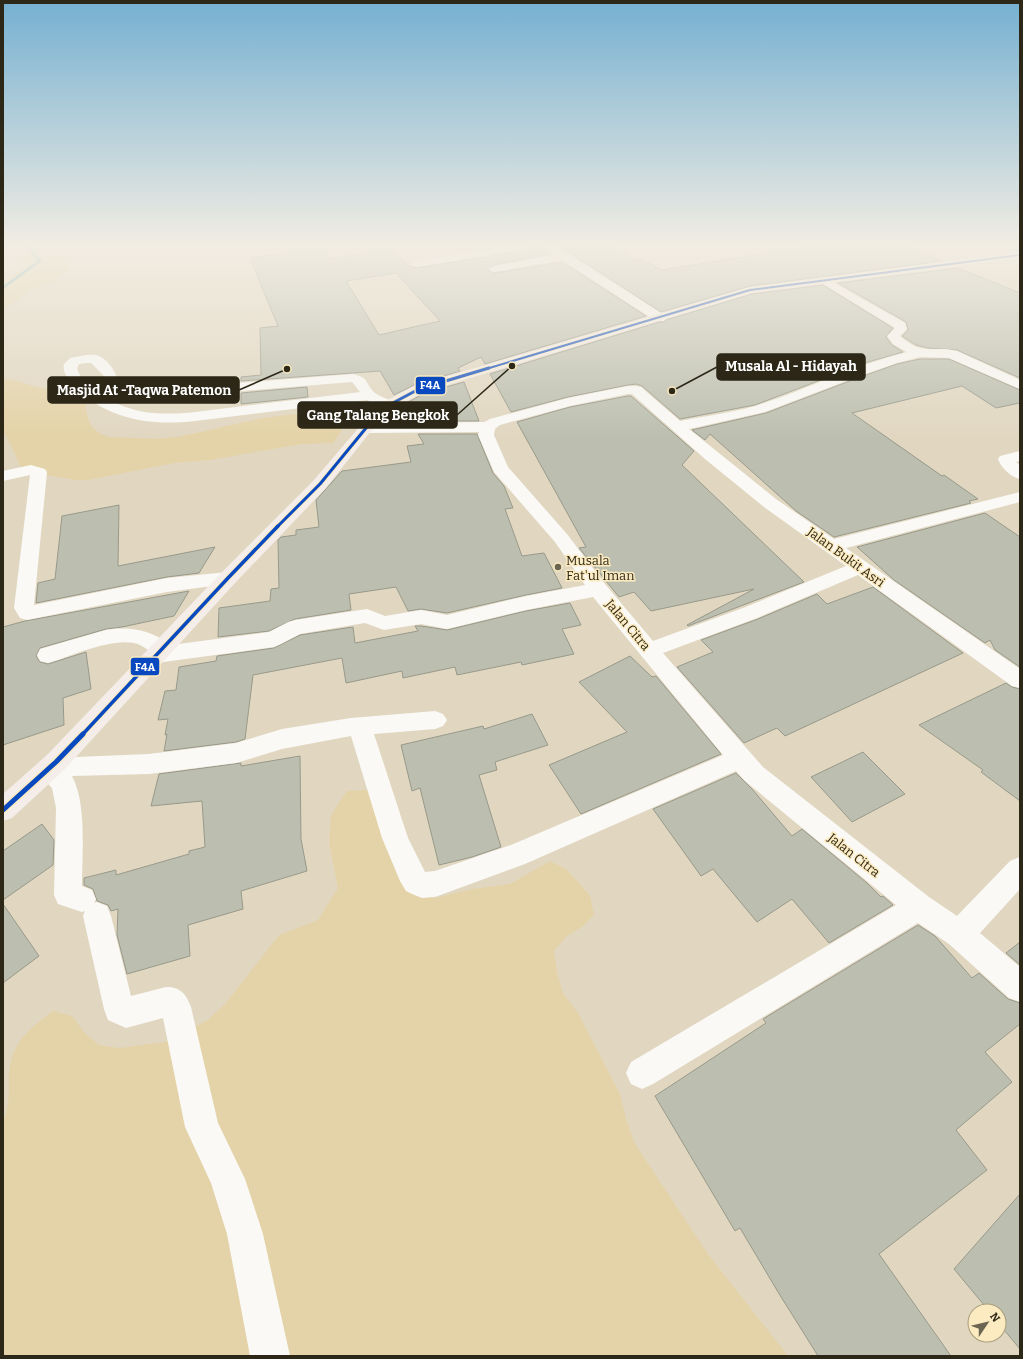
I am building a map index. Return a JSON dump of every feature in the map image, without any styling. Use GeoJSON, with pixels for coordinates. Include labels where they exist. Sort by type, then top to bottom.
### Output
{"type":"FeatureCollection","features":[{"type":"Feature","properties":{"kind":"main road"},"geometry":{"type":"LineString","coordinates":[[3,810],[52,765],[228,578],[320,484],[366,428],[388,405],[419,388],[684,310]]}},
{"type":"Feature","properties":{"kind":"street"},"geometry":{"type":"LineString","coordinates":[[649,310],[660,318]]}},
{"type":"Feature","properties":{"kind":"street"},"geometry":{"type":"LineString","coordinates":[[875,310],[901,326],[901,329],[893,336],[896,341],[920,353]]}},
{"type":"Feature","properties":{"kind":"street"},"geometry":{"type":"LineString","coordinates":[[366,428],[488,427],[495,422],[510,417],[568,402],[628,390],[636,390],[642,393],[678,426],[760,409],[849,375],[892,360],[920,353],[952,354],[1020,385]]}},
{"type":"Feature","properties":{"kind":"street"},"geometry":{"type":"LineString","coordinates":[[118,397],[116,396],[113,379],[103,366],[95,359],[75,359],[72,362],[70,367],[71,374],[83,387],[100,401],[120,412],[147,418],[185,418],[369,395]]}},
{"type":"Feature","properties":{"kind":"street"},"geometry":{"type":"LineString","coordinates":[[100,401],[106,398],[353,378],[358,379],[361,382],[369,395],[388,405]]}},
{"type":"Feature","properties":{"kind":"street","name":"Jalan Bukit Asri"},"geometry":{"type":"LineString","coordinates":[[678,426],[711,456],[764,498],[1020,680]]}},
{"type":"Feature","properties":{"kind":"street","name":"Jalan Citra"},"geometry":{"type":"LineString","coordinates":[[488,427],[486,435],[500,469],[561,538],[598,589],[754,774],[919,907],[959,934],[1020,987]]}},
{"type":"Feature","properties":{"kind":"street"},"geometry":{"type":"LineString","coordinates":[[1020,456],[1006,459],[1007,462],[1020,474]]}},
{"type":"Feature","properties":{"kind":"street"},"geometry":{"type":"LineString","coordinates":[[3,476],[31,470],[39,472],[24,608],[27,613],[167,585],[228,578]]}},
{"type":"Feature","properties":{"kind":"street"},"geometry":{"type":"LineString","coordinates":[[831,546],[1020,497]]}},
{"type":"Feature","properties":{"kind":"street"},"geometry":{"type":"LineString","coordinates":[[649,650],[750,613],[860,567]]}},
{"type":"Feature","properties":{"kind":"street"},"geometry":{"type":"LineString","coordinates":[[48,655],[116,635],[140,636],[159,652],[274,639],[295,627],[367,616],[384,623],[421,617],[447,622],[526,603],[598,589]]}},
{"type":"Feature","properties":{"kind":"street"},"geometry":{"type":"LineString","coordinates":[[52,765],[76,767],[149,764],[236,753],[282,739],[360,726],[435,720]]}},
{"type":"Feature","properties":{"kind":"street"},"geometry":{"type":"LineString","coordinates":[[360,726],[395,838],[410,872],[416,882],[422,884],[435,884],[516,855],[623,810],[740,758]]}},
{"type":"Feature","properties":{"kind":"street"},"geometry":{"type":"LineString","coordinates":[[52,765],[64,784],[69,808],[68,895],[90,907],[119,1009],[126,1013],[166,1002],[172,1002],[176,1007],[202,1127],[226,1179],[245,1234],[270,1356]]}},
{"type":"Feature","properties":{"kind":"street"},"geometry":{"type":"LineString","coordinates":[[959,934],[1020,870]]}},
{"type":"Feature","properties":{"kind":"street"},"geometry":{"type":"LineString","coordinates":[[642,1073],[919,907]]}},
{"type":"Feature","properties":{"kind":"shaded area"},"geometry":{"type":"Polygon","coordinates":[[[104,375],[121,376],[89,397],[85,402],[90,423],[96,431],[108,437],[156,439],[178,437],[263,418],[294,414],[337,422],[342,426],[341,432],[333,443],[302,444],[210,460],[174,463],[88,480],[76,480],[22,471],[11,445],[3,432],[3,379],[36,387],[53,388],[71,385],[104,375]]]}},
{"type":"Feature","properties":{"kind":"shaded area"},"geometry":{"type":"Polygon","coordinates":[[[364,790],[380,792],[392,800],[400,812],[421,888],[436,898],[472,889],[510,884],[550,861],[566,869],[590,896],[594,915],[582,927],[567,936],[554,951],[557,972],[563,993],[578,1013],[620,1094],[626,1119],[635,1144],[708,1254],[788,1356],[3,1356],[3,1121],[8,1107],[12,1058],[21,1040],[27,1032],[53,1011],[72,1016],[84,1032],[99,1045],[119,1048],[165,1042],[208,1020],[226,1003],[279,935],[318,920],[338,888],[329,843],[331,815],[347,791],[364,790]]]}},
{"type":"Feature","properties":{"kind":"building"},"geometry":{"type":"Polygon","coordinates":[[[272,310],[364,310],[379,335],[440,321],[430,310],[637,310],[646,316],[485,364],[481,357],[458,368],[460,371],[414,385],[394,395],[380,371],[241,381],[241,377],[261,375],[260,328],[278,326],[272,310]]]}},
{"type":"Feature","properties":{"kind":"building"},"geometry":{"type":"Polygon","coordinates":[[[698,310],[864,310],[893,328],[886,337],[892,345],[903,352],[868,362],[755,405],[680,419],[642,386],[636,384],[568,397],[511,412],[490,374],[659,322],[664,322],[666,320],[698,310]]]}},
{"type":"Feature","properties":{"kind":"building"},"geometry":{"type":"Polygon","coordinates":[[[886,310],[1020,310],[1020,378],[957,350],[928,348],[916,345],[902,336],[908,330],[906,322],[886,310]]]}},
{"type":"Feature","properties":{"kind":"building"},"geometry":{"type":"Polygon","coordinates":[[[920,359],[949,359],[1020,390],[1020,403],[996,408],[962,386],[852,413],[942,476],[944,475],[978,499],[969,501],[971,503],[834,537],[796,511],[710,434],[705,440],[692,430],[766,413],[897,364],[920,359]]]}},
{"type":"Feature","properties":{"kind":"building"},"geometry":{"type":"Polygon","coordinates":[[[464,382],[479,421],[410,421],[401,406],[425,393],[464,382]]]}},
{"type":"Feature","properties":{"kind":"building"},"geometry":{"type":"Polygon","coordinates":[[[307,387],[308,397],[241,404],[241,393],[307,387]]]}},
{"type":"Feature","properties":{"kind":"building"},"geometry":{"type":"Polygon","coordinates":[[[631,396],[694,451],[682,465],[804,582],[688,626],[687,625],[754,589],[651,611],[634,592],[619,597],[579,548],[586,547],[517,422],[570,407],[631,396]]]}},
{"type":"Feature","properties":{"kind":"building"},"geometry":{"type":"Polygon","coordinates":[[[418,434],[477,434],[493,473],[504,486],[513,508],[505,509],[522,556],[544,553],[562,588],[447,613],[421,609],[408,611],[396,587],[349,594],[351,610],[295,619],[269,631],[218,637],[219,608],[270,601],[271,589],[279,588],[278,540],[281,537],[296,535],[296,530],[319,527],[316,500],[342,471],[411,462],[407,446],[424,444],[418,434]]]}},
{"type":"Feature","properties":{"kind":"building"},"geometry":{"type":"Polygon","coordinates":[[[119,505],[118,566],[215,547],[199,573],[167,577],[36,603],[38,583],[55,579],[62,516],[119,505]]]}},
{"type":"Feature","properties":{"kind":"building"},"geometry":{"type":"Polygon","coordinates":[[[985,513],[1020,537],[1020,667],[995,650],[990,640],[985,643],[894,580],[857,547],[985,513]]]}},
{"type":"Feature","properties":{"kind":"building"},"geometry":{"type":"Polygon","coordinates":[[[873,587],[963,653],[785,736],[777,728],[744,743],[677,667],[713,652],[701,640],[758,619],[817,594],[827,604],[873,587]]]}},
{"type":"Feature","properties":{"kind":"building"},"geometry":{"type":"Polygon","coordinates":[[[189,591],[174,616],[106,629],[40,648],[36,656],[40,662],[48,664],[86,652],[91,689],[63,698],[64,725],[3,745],[3,627],[25,621],[189,591]]]}},
{"type":"Feature","properties":{"kind":"building"},"geometry":{"type":"Polygon","coordinates":[[[570,603],[581,625],[562,629],[574,654],[522,665],[521,662],[457,675],[455,667],[403,678],[402,671],[346,683],[342,658],[253,675],[245,739],[236,742],[164,751],[168,719],[158,720],[165,691],[176,690],[179,667],[216,661],[217,656],[274,648],[300,635],[353,627],[355,643],[418,631],[415,626],[447,630],[526,611],[570,603]]]}},
{"type":"Feature","properties":{"kind":"building"},"geometry":{"type":"Polygon","coordinates":[[[630,656],[652,677],[656,676],[721,754],[581,814],[549,765],[627,732],[579,682],[630,656]]]}},
{"type":"Feature","properties":{"kind":"building"},"geometry":{"type":"Polygon","coordinates":[[[1006,683],[1012,687],[1020,689],[1020,801],[981,772],[983,770],[919,725],[1006,683]]]}},
{"type":"Feature","properties":{"kind":"building"},"geometry":{"type":"Polygon","coordinates":[[[532,714],[548,745],[495,762],[497,770],[479,775],[501,847],[472,857],[439,865],[420,788],[412,791],[401,745],[483,726],[484,729],[532,714]]]}},
{"type":"Feature","properties":{"kind":"building"},"geometry":{"type":"Polygon","coordinates":[[[863,752],[905,794],[852,822],[811,777],[863,752]]]}},
{"type":"Feature","properties":{"kind":"building"},"geometry":{"type":"Polygon","coordinates":[[[300,756],[301,839],[307,871],[241,891],[243,909],[188,925],[190,956],[127,974],[117,935],[118,909],[111,911],[108,905],[97,901],[93,889],[84,885],[84,878],[116,870],[116,875],[189,854],[189,851],[205,847],[202,801],[151,806],[159,774],[241,763],[241,766],[300,756]]]}},
{"type":"Feature","properties":{"kind":"building"},"geometry":{"type":"Polygon","coordinates":[[[736,773],[752,789],[792,836],[802,829],[867,883],[881,897],[883,896],[893,905],[829,943],[792,899],[757,922],[713,869],[701,876],[653,809],[736,773]]]}},
{"type":"Feature","properties":{"kind":"building"},"geometry":{"type":"Polygon","coordinates":[[[42,824],[54,840],[53,865],[3,900],[3,851],[42,824]]]}},
{"type":"Feature","properties":{"kind":"building"},"geometry":{"type":"Polygon","coordinates":[[[3,904],[39,956],[3,983],[3,904]]]}},
{"type":"Feature","properties":{"kind":"building"},"geometry":{"type":"Polygon","coordinates":[[[918,925],[935,936],[972,978],[979,973],[1008,999],[1020,1003],[1020,1024],[985,1052],[1012,1082],[956,1130],[987,1170],[879,1254],[951,1356],[818,1356],[740,1228],[735,1231],[655,1096],[766,1023],[763,1019],[918,925]]]}},
{"type":"Feature","properties":{"kind":"building"},"geometry":{"type":"Polygon","coordinates":[[[1020,942],[1020,965],[1006,953],[1020,942]]]}},
{"type":"Feature","properties":{"kind":"building"},"geometry":{"type":"Polygon","coordinates":[[[1020,1194],[1020,1349],[1007,1334],[1007,1303],[982,1303],[954,1269],[1020,1194]]]}},
{"type":"Feature","properties":{"kind":"transit line","name":"F4A"},"geometry":{"type":"LineString","coordinates":[[3,810],[56,762],[228,578],[320,484],[366,428],[389,405],[419,389],[682,310]]}},
{"type":"Feature","properties":{"kind":"place","name":"Gang Talang Bengkok"},"geometry":{"type":"Point","coordinates":[512,366]}},
{"type":"Feature","properties":{"kind":"place","name":"Masjid At -Taqwa Patemon"},"geometry":{"type":"Point","coordinates":[287,369]}},
{"type":"Feature","properties":{"kind":"place","name":"Musala Al - Hidayah"},"geometry":{"type":"Point","coordinates":[672,391]}},
{"type":"Feature","properties":{"kind":"place","name":"Musala Fat'ul Iman"},"geometry":{"type":"Point","coordinates":[558,567]}}]}
